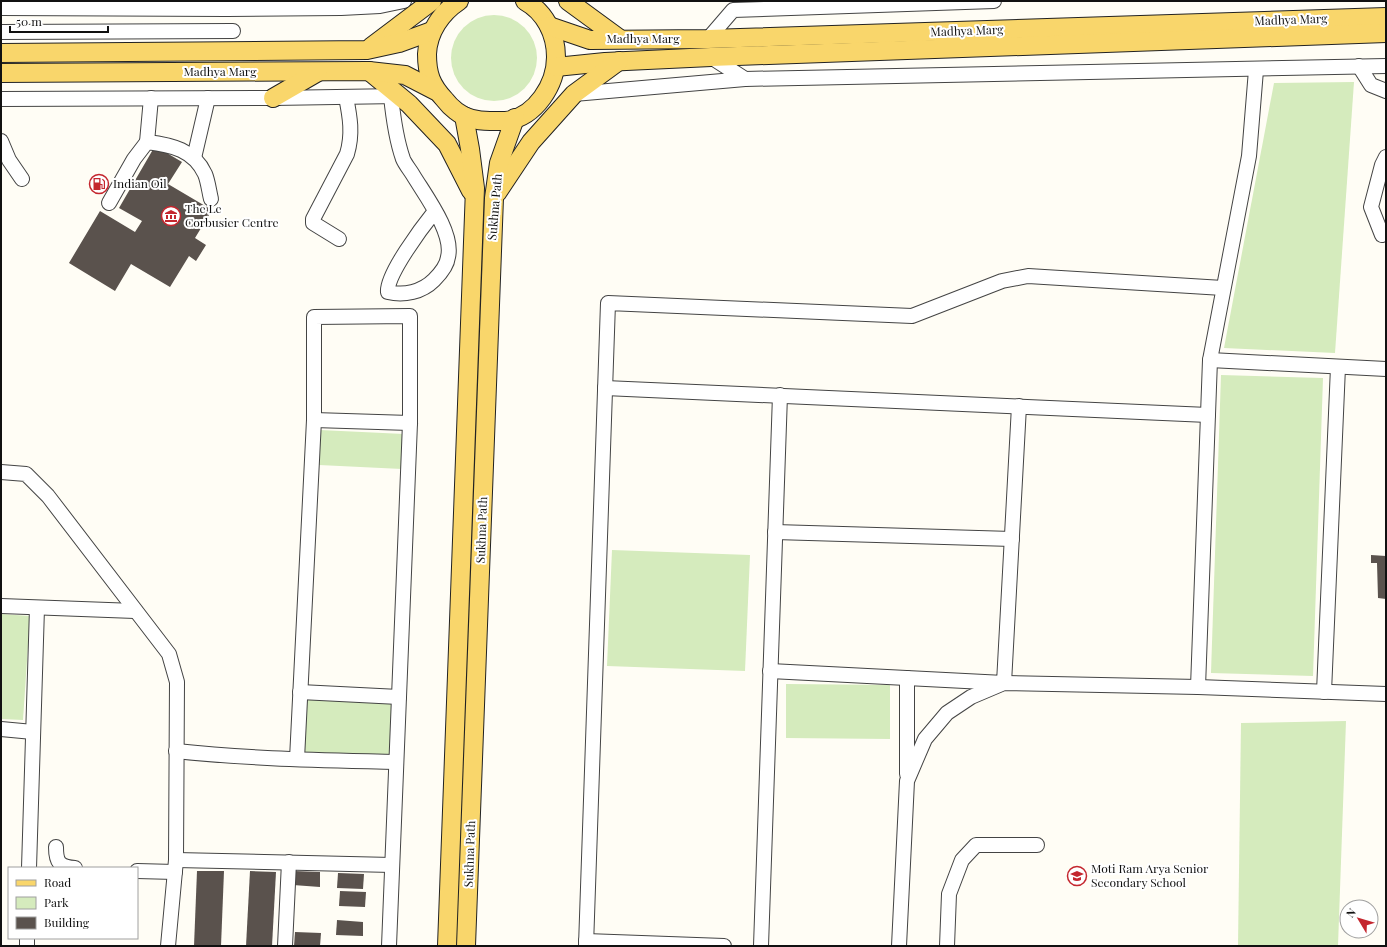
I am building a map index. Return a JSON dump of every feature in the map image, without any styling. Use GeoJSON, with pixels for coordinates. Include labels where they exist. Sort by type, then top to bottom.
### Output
{"type":"FeatureCollection","features":[{"type":"Feature","properties":{"kind":"main road"},"geometry":{"type":"LineString","coordinates":[[367,50],[432,1]]}},
{"type":"Feature","properties":{"kind":"main road"},"geometry":{"type":"LineString","coordinates":[[459,1],[445,12],[432,31],[428,47],[427,66],[431,81],[436,91],[456,111],[464,116],[477,120],[506,121],[532,109],[540,101],[549,88],[556,67],[555,39],[550,26],[542,15],[526,1]]}},
{"type":"Feature","properties":{"kind":"main road"},"geometry":{"type":"LineString","coordinates":[[568,1],[620,40]]}},
{"type":"Feature","properties":{"kind":"main road","name":"Madhya Marg"},"geometry":{"type":"LineString","coordinates":[[550,26],[590,40],[620,40],[708,39],[1386,17]]}},
{"type":"Feature","properties":{"kind":"main road","name":"Madhya Marg"},"geometry":{"type":"LineString","coordinates":[[1,53],[367,50],[399,43],[432,31]]}},
{"type":"Feature","properties":{"kind":"main road","name":"Madhya Marg"},"geometry":{"type":"LineString","coordinates":[[556,67],[619,61],[711,57],[1386,33]]}},
{"type":"Feature","properties":{"kind":"main road"},"geometry":{"type":"LineString","coordinates":[[494,198],[531,142],[574,94],[619,61]]}},
{"type":"Feature","properties":{"kind":"main road"},"geometry":{"type":"LineString","coordinates":[[273,98],[319,71]]}},
{"type":"Feature","properties":{"kind":"main road"},"geometry":{"type":"LineString","coordinates":[[369,71],[395,96],[409,104],[447,144],[475,198]]}},
{"type":"Feature","properties":{"kind":"main road","name":"Madhya Marg"},"geometry":{"type":"LineString","coordinates":[[1,72],[369,71],[405,75],[436,91]]}},
{"type":"Feature","properties":{"kind":"main road","name":"Sukhna Path"},"geometry":{"type":"LineString","coordinates":[[447,946],[475,198],[470,148],[464,116]]}},
{"type":"Feature","properties":{"kind":"main road","name":"Sukhna Path"},"geometry":{"type":"LineString","coordinates":[[466,946],[494,198],[499,163],[515,118]]}},
{"type":"Feature","properties":{"kind":"street"},"geometry":{"type":"LineString","coordinates":[[1,8],[227,9],[380,6],[404,1]]}},
{"type":"Feature","properties":{"kind":"street"},"geometry":{"type":"LineString","coordinates":[[708,39],[736,5],[994,1]]}},
{"type":"Feature","properties":{"kind":"street"},"geometry":{"type":"LineString","coordinates":[[227,9],[233,31],[236,51]]}},
{"type":"Feature","properties":{"kind":"street"},"geometry":{"type":"LineString","coordinates":[[1,32],[233,31]]}},
{"type":"Feature","properties":{"kind":"street"},"geometry":{"type":"LineString","coordinates":[[711,57],[745,79]]}},
{"type":"Feature","properties":{"kind":"street"},"geometry":{"type":"LineString","coordinates":[[1359,66],[1371,85],[1386,91]]}},
{"type":"Feature","properties":{"kind":"street"},"geometry":{"type":"LineString","coordinates":[[574,94],[745,79],[1256,70],[1386,66]]}},
{"type":"Feature","properties":{"kind":"street"},"geometry":{"type":"LineString","coordinates":[[1198,687],[1210,360],[1249,156],[1256,70]]}},
{"type":"Feature","properties":{"kind":"street"},"geometry":{"type":"LineString","coordinates":[[1,99],[395,96],[393,113],[404,159],[435,211],[444,229],[449,246],[448,258],[440,274],[431,283],[419,290],[408,293],[394,294],[388,292],[393,275],[417,235],[435,211]]}},
{"type":"Feature","properties":{"kind":"street"},"geometry":{"type":"LineString","coordinates":[[339,239],[313,223],[313,219],[347,154],[350,144],[352,129],[346,97]]}},
{"type":"Feature","properties":{"kind":"street"},"geometry":{"type":"LineString","coordinates":[[109,203],[134,159],[148,142],[151,98]]}},
{"type":"Feature","properties":{"kind":"street"},"geometry":{"type":"LineString","coordinates":[[194,158],[208,98]]}},
{"type":"Feature","properties":{"kind":"street"},"geometry":{"type":"LineString","coordinates":[[1,141],[9,160],[22,179]]}},
{"type":"Feature","properties":{"kind":"street"},"geometry":{"type":"LineString","coordinates":[[148,142],[168,144],[182,149],[194,158],[205,174],[211,199]]}},
{"type":"Feature","properties":{"kind":"street"},"geometry":{"type":"LineString","coordinates":[[1382,235],[1371,207],[1382,165],[1386,158]]}},
{"type":"Feature","properties":{"kind":"street"},"geometry":{"type":"LineString","coordinates":[[724,946],[586,944],[608,303],[912,316],[1002,281],[1028,276],[1224,288]]}},
{"type":"Feature","properties":{"kind":"street"},"geometry":{"type":"LineString","coordinates":[[296,759],[314,420],[314,317],[410,316],[410,423],[389,946]]}},
{"type":"Feature","properties":{"kind":"street"},"geometry":{"type":"LineString","coordinates":[[1210,360],[1386,369]]}},
{"type":"Feature","properties":{"kind":"street"},"geometry":{"type":"LineString","coordinates":[[1324,692],[1338,366]]}},
{"type":"Feature","properties":{"kind":"street"},"geometry":{"type":"LineString","coordinates":[[605,388],[1208,415]]}},
{"type":"Feature","properties":{"kind":"street"},"geometry":{"type":"LineString","coordinates":[[761,946],[780,395]]}},
{"type":"Feature","properties":{"kind":"street"},"geometry":{"type":"LineString","coordinates":[[1004,683],[1019,406]]}},
{"type":"Feature","properties":{"kind":"street"},"geometry":{"type":"LineString","coordinates":[[314,420],[410,423]]}},
{"type":"Feature","properties":{"kind":"street"},"geometry":{"type":"LineString","coordinates":[[1,472],[26,474],[48,496],[168,654],[173,668],[177,682],[175,866],[168,946]]}},
{"type":"Feature","properties":{"kind":"street"},"geometry":{"type":"LineString","coordinates":[[775,532],[1012,539]]}},
{"type":"Feature","properties":{"kind":"street"},"geometry":{"type":"LineString","coordinates":[[1,606],[135,611]]}},
{"type":"Feature","properties":{"kind":"street"},"geometry":{"type":"LineString","coordinates":[[30,867],[36,608]]}},
{"type":"Feature","properties":{"kind":"street"},"geometry":{"type":"LineString","coordinates":[[770,671],[1004,683],[1198,687],[1386,694]]}},
{"type":"Feature","properties":{"kind":"street"},"geometry":{"type":"LineString","coordinates":[[899,946],[907,781],[907,678]]}},
{"type":"Feature","properties":{"kind":"street"},"geometry":{"type":"LineString","coordinates":[[907,781],[925,739],[947,713],[971,697],[1004,683]]}},
{"type":"Feature","properties":{"kind":"street"},"geometry":{"type":"LineString","coordinates":[[300,692],[399,697]]}},
{"type":"Feature","properties":{"kind":"street"},"geometry":{"type":"LineString","coordinates":[[1,729],[33,732]]}},
{"type":"Feature","properties":{"kind":"street"},"geometry":{"type":"LineString","coordinates":[[176,751],[197,754],[296,759],[396,762]]}},
{"type":"Feature","properties":{"kind":"street"},"geometry":{"type":"LineString","coordinates":[[947,946],[949,894],[962,860],[976,845],[1037,845]]}},
{"type":"Feature","properties":{"kind":"street"},"geometry":{"type":"LineString","coordinates":[[56,847],[56,857],[59,863],[65,867]]}},
{"type":"Feature","properties":{"kind":"street"},"geometry":{"type":"LineString","coordinates":[[138,871],[175,866],[289,862],[392,865]]}},
{"type":"Feature","properties":{"kind":"street"},"geometry":{"type":"LineString","coordinates":[[285,946],[289,862]]}},
{"type":"Feature","properties":{"kind":"green space"},"geometry":{"type":"Polygon","coordinates":[[[494,15],[510,18],[518,22],[530,34],[534,42],[537,58],[534,74],[530,82],[518,94],[510,98],[494,101],[478,98],[470,94],[458,82],[454,74],[451,58],[454,42],[458,34],[470,22],[478,18],[494,15]]]}},
{"type":"Feature","properties":{"kind":"green space"},"geometry":{"type":"Polygon","coordinates":[[[1354,82],[1335,353],[1224,348],[1274,83],[1354,82]]]}},
{"type":"Feature","properties":{"kind":"green space"},"geometry":{"type":"Polygon","coordinates":[[[1221,375],[1323,378],[1313,676],[1211,673],[1221,375]]]}},
{"type":"Feature","properties":{"kind":"green space"},"geometry":{"type":"Polygon","coordinates":[[[320,430],[404,434],[402,469],[319,465],[320,430]]]}},
{"type":"Feature","properties":{"kind":"green space"},"geometry":{"type":"Polygon","coordinates":[[[612,550],[750,555],[745,671],[607,666],[612,550]]]}},
{"type":"Feature","properties":{"kind":"green space"},"geometry":{"type":"Polygon","coordinates":[[[1,614],[30,616],[23,720],[1,719],[1,614]]]}},
{"type":"Feature","properties":{"kind":"green space"},"geometry":{"type":"Polygon","coordinates":[[[786,684],[890,685],[890,739],[786,738],[786,684]]]}},
{"type":"Feature","properties":{"kind":"green space"},"geometry":{"type":"Polygon","coordinates":[[[306,698],[395,702],[392,757],[303,752],[306,698]]]}},
{"type":"Feature","properties":{"kind":"green space"},"geometry":{"type":"Polygon","coordinates":[[[1346,721],[1338,946],[1238,946],[1241,723],[1346,721]]]}},
{"type":"Feature","properties":{"kind":"building","name":"The Le Corbusier Centre"},"geometry":{"type":"Polygon","coordinates":[[[155,146],[182,162],[168,184],[212,210],[195,238],[206,245],[196,261],[189,256],[170,287],[131,264],[115,291],[69,263],[100,211],[135,232],[142,221],[119,208],[155,146]]]}},
{"type":"Feature","properties":{"kind":"building"},"geometry":{"type":"Polygon","coordinates":[[[1371,555],[1386,556],[1386,599],[1378,598],[1377,563],[1371,563],[1371,555]]]}},
{"type":"Feature","properties":{"kind":"building"},"geometry":{"type":"Polygon","coordinates":[[[197,871],[224,871],[221,946],[194,946],[197,871]]]}},
{"type":"Feature","properties":{"kind":"building"},"geometry":{"type":"Polygon","coordinates":[[[250,871],[276,872],[272,946],[246,946],[250,871]]]}},
{"type":"Feature","properties":{"kind":"building"},"geometry":{"type":"Polygon","coordinates":[[[294,871],[320,872],[320,887],[293,885],[294,871]]]}},
{"type":"Feature","properties":{"kind":"building"},"geometry":{"type":"Polygon","coordinates":[[[338,873],[364,874],[363,889],[337,888],[338,873]]]}},
{"type":"Feature","properties":{"kind":"building"},"geometry":{"type":"Polygon","coordinates":[[[340,891],[366,892],[365,907],[339,906],[340,891]]]}},
{"type":"Feature","properties":{"kind":"building"},"geometry":{"type":"Polygon","coordinates":[[[337,920],[363,922],[363,936],[336,935],[337,920]]]}},
{"type":"Feature","properties":{"kind":"building"},"geometry":{"type":"Polygon","coordinates":[[[295,932],[321,933],[320,946],[294,946],[295,932]]]}},
{"type":"Feature","properties":{"kind":"place","name":"Indian Oil"},"geometry":{"type":"Point","coordinates":[99,184]}},
{"type":"Feature","properties":{"kind":"place","name":"The Le Corbusier Centre"},"geometry":{"type":"Point","coordinates":[171,216]}},
{"type":"Feature","properties":{"kind":"place","name":"Moti Ram Arya Senior Secondary School"},"geometry":{"type":"Point","coordinates":[1077,876]}}]}
